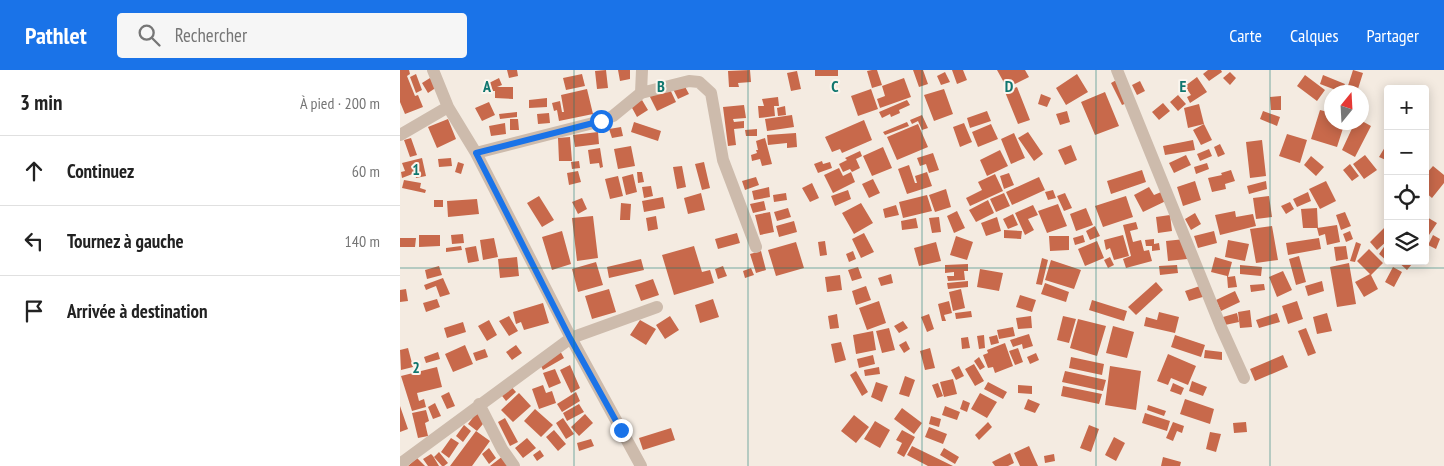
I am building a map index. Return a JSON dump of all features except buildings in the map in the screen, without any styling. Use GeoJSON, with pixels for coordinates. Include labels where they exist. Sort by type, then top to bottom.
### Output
{"type":"FeatureCollection","features":[{"type":"Feature","properties":{"kind":"street"},"geometry":{"type":"LineString","coordinates":[[433,70],[448,107],[476,153],[570,338],[641,466]]}},
{"type":"Feature","properties":{"kind":"street"},"geometry":{"type":"LineString","coordinates":[[641,93],[642,70]]}},
{"type":"Feature","properties":{"kind":"street"},"geometry":{"type":"LineString","coordinates":[[1117,70],[1221,327],[1244,378]]}},
{"type":"Feature","properties":{"kind":"street"},"geometry":{"type":"LineString","coordinates":[[476,153],[601,121],[613,116],[641,93],[690,81],[698,82],[711,93],[723,160],[756,247]]}},
{"type":"Feature","properties":{"kind":"street"},"geometry":{"type":"LineString","coordinates":[[400,135],[448,107]]}},
{"type":"Feature","properties":{"kind":"street"},"geometry":{"type":"LineString","coordinates":[[400,464],[570,338],[657,307]]}},
{"type":"Feature","properties":{"kind":"street"},"geometry":{"type":"LineString","coordinates":[[479,404],[502,448],[514,466]]}},
{"type":"Feature","properties":{"kind":"route"},"geometry":{"type":"LineString","coordinates":[[601,121],[476,153],[570,338],[621,430]]}}]}
